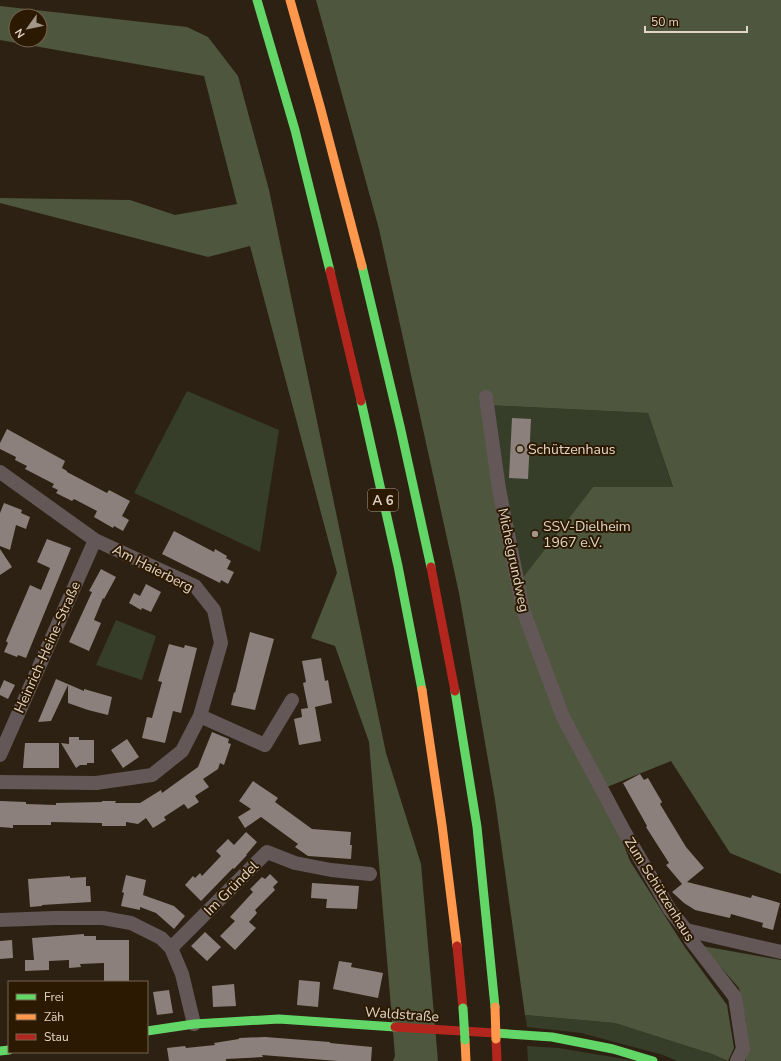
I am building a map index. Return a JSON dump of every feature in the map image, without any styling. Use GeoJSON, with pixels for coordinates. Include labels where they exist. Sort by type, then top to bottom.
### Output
{"type":"FeatureCollection","features":[{"type":"Feature","properties":{"kind":"main road","name":"A 6"},"geometry":{"type":"LineString","coordinates":[[257,0],[299,147],[337,299],[412,632],[443,824],[457,938],[466,1061]]}},
{"type":"Feature","properties":{"kind":"main road","name":"A 6"},"geometry":{"type":"LineString","coordinates":[[290,0],[331,142],[368,290],[422,522],[443,623],[474,801],[495,1007],[497,1061]]}},
{"type":"Feature","properties":{"kind":"main road","name":"Waldstraße"},"geometry":{"type":"LineString","coordinates":[[148,1031],[194,1024],[279,1019],[552,1037],[613,1049],[653,1061]]}},
{"type":"Feature","properties":{"kind":"street","name":"Michelgrundweg"},"geometry":{"type":"LineString","coordinates":[[486,397],[499,489],[523,610],[563,717]]}},
{"type":"Feature","properties":{"kind":"street","name":"Am Haierberg"},"geometry":{"type":"LineString","coordinates":[[0,782],[96,783],[152,775],[182,751],[200,716],[221,642],[214,610],[195,586],[95,540],[1,474]]}},
{"type":"Feature","properties":{"kind":"street","name":"Heinrich-Heine-Straße"},"geometry":{"type":"LineString","coordinates":[[0,755],[95,540]]}},
{"type":"Feature","properties":{"kind":"street"},"geometry":{"type":"LineString","coordinates":[[200,716],[266,744],[292,700]]}},
{"type":"Feature","properties":{"kind":"street","name":"Zum Schützenhaus"},"geometry":{"type":"LineString","coordinates":[[563,717],[624,831],[670,910],[735,997],[743,1049],[737,1061]]}},
{"type":"Feature","properties":{"kind":"street","name":"Im Gründel"},"geometry":{"type":"LineString","coordinates":[[171,948],[267,852],[295,863],[331,870],[370,874]]}},
{"type":"Feature","properties":{"kind":"street"},"geometry":{"type":"LineString","coordinates":[[0,920],[103,918],[131,923],[162,938],[171,948],[182,974],[194,1024]]}},
{"type":"Feature","properties":{"kind":"street"},"geometry":{"type":"LineString","coordinates":[[686,930],[781,952]]}},
{"type":"Feature","properties":{"kind":"green space"},"geometry":{"type":"Polygon","coordinates":[[[316,0],[781,0],[781,874],[730,853],[671,761],[602,789],[630,861],[684,946],[727,1005],[734,1048],[728,1061],[712,1054],[615,1023],[525,1015],[495,800],[459,593],[379,229],[316,0]],[[487,405],[522,579],[593,487],[673,487],[648,413],[487,405]]]}},
{"type":"Feature","properties":{"kind":"green space"},"geometry":{"type":"Polygon","coordinates":[[[0,6],[18,8],[8,8],[8,41],[0,40],[0,6]]]}},
{"type":"Feature","properties":{"kind":"green space"},"geometry":{"type":"Polygon","coordinates":[[[48,11],[187,27],[208,37],[238,76],[269,190],[386,753],[421,864],[438,1061],[393,1061],[395,1056],[369,742],[335,646],[311,638],[337,573],[250,246],[208,257],[0,203],[0,198],[130,200],[175,215],[237,204],[204,76],[45,48],[48,48],[48,11]]]}},
{"type":"Feature","properties":{"kind":"green space"},"geometry":{"type":"Polygon","coordinates":[[[187,391],[279,430],[260,552],[134,493],[187,391]]]}},
{"type":"Feature","properties":{"kind":"green space","name":"SSV-Dielheim 1967 e.V."},"geometry":{"type":"Polygon","coordinates":[[[487,405],[648,413],[673,488],[593,487],[522,580],[487,405]]]}},
{"type":"Feature","properties":{"kind":"green space"},"geometry":{"type":"Polygon","coordinates":[[[116,620],[156,636],[142,680],[96,665],[116,620]]]}},
{"type":"Feature","properties":{"kind":"green space"},"geometry":{"type":"Polygon","coordinates":[[[702,946],[781,960],[781,1061],[746,1061],[746,1022],[739,988],[702,946]]]}},
{"type":"Feature","properties":{"kind":"green space"},"geometry":{"type":"Polygon","coordinates":[[[525,1015],[615,1023],[712,1054],[727,1061],[677,1061],[663,1055],[581,1033],[527,1027],[525,1015]]]}},
{"type":"Feature","properties":{"kind":"green space"},"geometry":{"type":"Polygon","coordinates":[[[527,1046],[559,1048],[636,1061],[528,1061],[527,1046]]]}},
{"type":"Feature","properties":{"kind":"building","name":"Schützenhaus"},"geometry":{"type":"Polygon","coordinates":[[[512,418],[531,419],[528,479],[509,478],[512,418]]]}},
{"type":"Feature","properties":{"kind":"building"},"geometry":{"type":"Polygon","coordinates":[[[7,429],[65,461],[62,468],[67,472],[107,493],[109,490],[130,501],[122,516],[129,520],[123,531],[114,526],[113,528],[94,517],[97,511],[74,499],[72,501],[56,493],[58,490],[52,487],[54,484],[25,469],[27,466],[15,460],[16,457],[0,449],[0,443],[7,429]]]}},
{"type":"Feature","properties":{"kind":"building"},"geometry":{"type":"Polygon","coordinates":[[[4,503],[22,510],[21,513],[30,517],[26,529],[16,525],[10,550],[0,546],[0,513],[4,503]]]}},
{"type":"Feature","properties":{"kind":"building"},"geometry":{"type":"Polygon","coordinates":[[[174,531],[214,552],[215,549],[227,556],[226,558],[231,561],[227,569],[234,572],[228,584],[221,580],[220,583],[162,554],[174,531]]]}},
{"type":"Feature","properties":{"kind":"building"},"geometry":{"type":"Polygon","coordinates":[[[47,539],[71,548],[26,658],[18,655],[17,657],[4,652],[8,643],[6,641],[30,585],[41,590],[50,568],[37,562],[47,539]]]}},
{"type":"Feature","properties":{"kind":"building"},"geometry":{"type":"Polygon","coordinates":[[[0,549],[12,567],[0,575],[0,549]]]}},
{"type":"Feature","properties":{"kind":"building"},"geometry":{"type":"Polygon","coordinates":[[[101,569],[116,577],[104,599],[103,598],[94,620],[101,623],[89,651],[69,642],[92,592],[89,591],[101,569]]]}},
{"type":"Feature","properties":{"kind":"building"},"geometry":{"type":"Polygon","coordinates":[[[146,584],[161,592],[151,612],[142,608],[141,610],[129,603],[134,593],[140,596],[146,584]]]}},
{"type":"Feature","properties":{"kind":"building"},"geometry":{"type":"Polygon","coordinates":[[[250,632],[274,639],[255,710],[231,705],[250,632]]]}},
{"type":"Feature","properties":{"kind":"building"},"geometry":{"type":"Polygon","coordinates":[[[169,644],[184,648],[185,645],[197,648],[181,713],[173,711],[165,743],[142,738],[147,717],[152,718],[162,682],[158,681],[169,644]]]}},
{"type":"Feature","properties":{"kind":"building"},"geometry":{"type":"Polygon","coordinates":[[[321,658],[325,681],[328,680],[332,703],[315,707],[321,741],[299,745],[294,719],[302,717],[301,709],[308,708],[303,683],[306,682],[302,661],[321,658]]]}},
{"type":"Feature","properties":{"kind":"building"},"geometry":{"type":"Polygon","coordinates":[[[56,679],[84,691],[84,689],[112,697],[108,715],[68,703],[68,685],[51,721],[38,722],[56,679]]]}},
{"type":"Feature","properties":{"kind":"building"},"geometry":{"type":"Polygon","coordinates":[[[4,680],[15,685],[8,699],[0,695],[0,689],[4,680]]]}},
{"type":"Feature","properties":{"kind":"building"},"geometry":{"type":"Polygon","coordinates":[[[212,732],[229,739],[228,743],[231,744],[224,765],[220,763],[218,769],[203,779],[209,787],[195,796],[199,802],[188,809],[184,804],[164,817],[166,820],[153,828],[146,818],[138,824],[126,822],[126,826],[102,826],[102,823],[51,822],[51,825],[13,825],[13,828],[0,827],[0,801],[56,805],[56,803],[102,801],[116,801],[115,803],[140,803],[161,790],[162,793],[198,767],[212,732]]]}},
{"type":"Feature","properties":{"kind":"building"},"geometry":{"type":"Polygon","coordinates":[[[69,737],[79,737],[79,740],[94,740],[94,763],[87,763],[87,765],[80,765],[76,768],[61,743],[69,744],[69,737]]]}},
{"type":"Feature","properties":{"kind":"building"},"geometry":{"type":"Polygon","coordinates":[[[127,739],[139,757],[123,768],[111,750],[127,739]]]}},
{"type":"Feature","properties":{"kind":"building"},"geometry":{"type":"Polygon","coordinates":[[[25,743],[59,743],[59,768],[23,768],[25,743]]]}},
{"type":"Feature","properties":{"kind":"building"},"geometry":{"type":"Polygon","coordinates":[[[640,774],[644,780],[648,778],[662,802],[660,804],[686,847],[704,868],[687,882],[751,898],[752,895],[780,903],[773,930],[762,927],[763,923],[731,914],[730,918],[695,910],[684,903],[672,892],[682,884],[666,865],[669,863],[646,827],[647,826],[623,783],[640,774]]]}},
{"type":"Feature","properties":{"kind":"building"},"geometry":{"type":"Polygon","coordinates":[[[253,781],[278,798],[275,802],[312,829],[351,832],[351,859],[308,856],[295,847],[298,844],[261,817],[245,828],[238,817],[251,809],[239,801],[253,781]]]}},
{"type":"Feature","properties":{"kind":"building"},"geometry":{"type":"Polygon","coordinates":[[[246,832],[257,842],[234,869],[233,868],[201,901],[185,885],[193,876],[195,878],[200,873],[202,876],[221,856],[216,851],[228,839],[234,845],[246,832]]]}},
{"type":"Feature","properties":{"kind":"building"},"geometry":{"type":"Polygon","coordinates":[[[270,874],[278,882],[273,887],[275,890],[255,910],[257,913],[249,922],[256,928],[235,950],[220,936],[235,921],[230,917],[253,892],[250,889],[262,877],[265,879],[270,874]]]}},
{"type":"Feature","properties":{"kind":"building"},"geometry":{"type":"Polygon","coordinates":[[[126,875],[146,880],[143,895],[174,906],[185,916],[174,929],[156,913],[140,907],[140,910],[121,906],[124,893],[122,892],[126,875]]]}},
{"type":"Feature","properties":{"kind":"building"},"geometry":{"type":"Polygon","coordinates":[[[70,876],[70,878],[86,877],[86,886],[90,886],[91,902],[30,907],[28,879],[70,876]]]}},
{"type":"Feature","properties":{"kind":"building"},"geometry":{"type":"Polygon","coordinates":[[[312,883],[359,886],[357,909],[326,908],[327,899],[311,898],[312,883]]]}},
{"type":"Feature","properties":{"kind":"building"},"geometry":{"type":"Polygon","coordinates":[[[205,932],[221,947],[207,961],[191,946],[205,932]]]}},
{"type":"Feature","properties":{"kind":"building"},"geometry":{"type":"Polygon","coordinates":[[[84,934],[84,936],[96,936],[96,940],[129,940],[129,981],[104,981],[104,963],[80,964],[81,967],[69,968],[69,960],[49,961],[49,970],[25,971],[25,960],[34,960],[32,938],[84,934]]]}},
{"type":"Feature","properties":{"kind":"building"},"geometry":{"type":"Polygon","coordinates":[[[12,940],[13,958],[0,959],[0,941],[12,940]]]}},
{"type":"Feature","properties":{"kind":"building"},"geometry":{"type":"Polygon","coordinates":[[[339,961],[352,963],[351,967],[383,973],[378,998],[333,989],[339,961]]]}},
{"type":"Feature","properties":{"kind":"building"},"geometry":{"type":"Polygon","coordinates":[[[299,980],[320,982],[318,1007],[297,1005],[299,980]]]}},
{"type":"Feature","properties":{"kind":"building"},"geometry":{"type":"Polygon","coordinates":[[[234,984],[236,1006],[213,1007],[212,986],[234,984]]]}},
{"type":"Feature","properties":{"kind":"building"},"geometry":{"type":"Polygon","coordinates":[[[169,990],[173,1013],[157,1015],[153,992],[169,990]]]}},
{"type":"Feature","properties":{"kind":"building"},"geometry":{"type":"Polygon","coordinates":[[[265,1037],[372,1047],[371,1061],[338,1061],[262,1055],[263,1057],[226,1059],[226,1061],[169,1061],[167,1048],[215,1045],[214,1043],[239,1038],[265,1037]]]}},
{"type":"Feature","properties":{"kind":"traffic: fast"},"geometry":{"type":"LineString","coordinates":[[257,0],[295,130],[330,271]]}},
{"type":"Feature","properties":{"kind":"traffic: fast"},"geometry":{"type":"LineString","coordinates":[[362,266],[400,426],[431,567]]}},
{"type":"Feature","properties":{"kind":"traffic: fast"},"geometry":{"type":"LineString","coordinates":[[361,401],[398,566],[422,690]]}},
{"type":"Feature","properties":{"kind":"traffic: fast"},"geometry":{"type":"LineString","coordinates":[[455,691],[477,827],[495,1007]]}},
{"type":"Feature","properties":{"kind":"traffic: fast"},"geometry":{"type":"LineString","coordinates":[[463,1008],[465,1040]]}},
{"type":"Feature","properties":{"kind":"traffic: fast"},"geometry":{"type":"LineString","coordinates":[[148,1031],[194,1024],[279,1019],[395,1027]]}},
{"type":"Feature","properties":{"kind":"traffic: fast"},"geometry":{"type":"LineString","coordinates":[[495,1033],[552,1037],[613,1049],[653,1061]]}},
{"type":"Feature","properties":{"kind":"traffic: fast"},"geometry":{"type":"LineString","coordinates":[[0,1051],[8,1050]]}},
{"type":"Feature","properties":{"kind":"traffic: slow"},"geometry":{"type":"LineString","coordinates":[[290,0],[320,106],[362,266]]}},
{"type":"Feature","properties":{"kind":"traffic: slow"},"geometry":{"type":"LineString","coordinates":[[422,690],[442,825],[457,946]]}},
{"type":"Feature","properties":{"kind":"traffic: slow"},"geometry":{"type":"LineString","coordinates":[[495,1007],[496,1039]]}},
{"type":"Feature","properties":{"kind":"traffic: slow"},"geometry":{"type":"LineString","coordinates":[[465,1040],[466,1061]]}},
{"type":"Feature","properties":{"kind":"traffic: jam"},"geometry":{"type":"LineString","coordinates":[[330,271],[361,401]]}},
{"type":"Feature","properties":{"kind":"traffic: jam"},"geometry":{"type":"LineString","coordinates":[[431,567],[455,691]]}},
{"type":"Feature","properties":{"kind":"traffic: jam"},"geometry":{"type":"LineString","coordinates":[[457,946],[463,1008]]}},
{"type":"Feature","properties":{"kind":"traffic: jam"},"geometry":{"type":"LineString","coordinates":[[395,1027],[495,1033]]}},
{"type":"Feature","properties":{"kind":"traffic: jam"},"geometry":{"type":"LineString","coordinates":[[496,1039],[497,1061]]}},
{"type":"Feature","properties":{"kind":"place","name":"Schützenhaus"},"geometry":{"type":"Point","coordinates":[520,449]}},
{"type":"Feature","properties":{"kind":"place","name":"SSV-Dielheim 1967 e.V."},"geometry":{"type":"Point","coordinates":[535,534]}}]}
